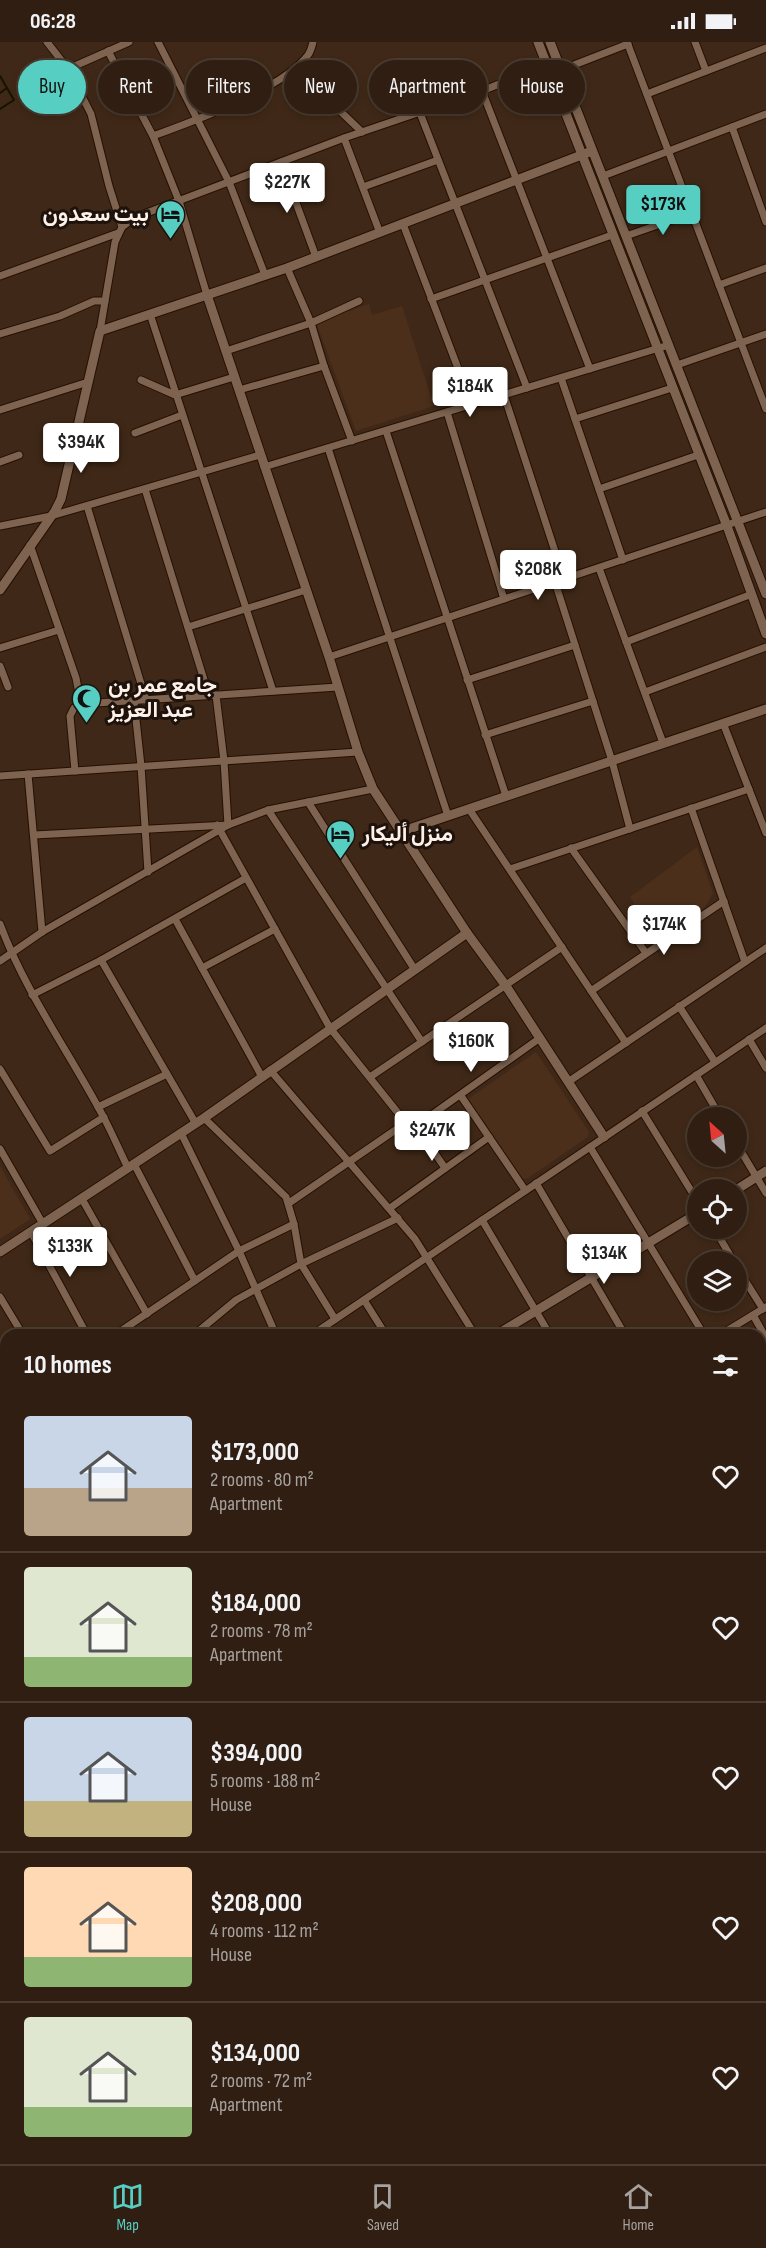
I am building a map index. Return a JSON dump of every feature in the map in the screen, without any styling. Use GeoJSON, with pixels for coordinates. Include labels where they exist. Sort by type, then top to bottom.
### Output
{"type":"FeatureCollection","features":[{"type":"Feature","properties":{"kind":"street"},"geometry":{"type":"LineString","coordinates":[[47,42],[61,60]]}},
{"type":"Feature","properties":{"kind":"street"},"geometry":{"type":"LineString","coordinates":[[86,61],[129,42]]}},
{"type":"Feature","properties":{"kind":"street"},"geometry":{"type":"LineString","coordinates":[[158,42],[229,182],[265,275]]}},
{"type":"Feature","properties":{"kind":"street"},"geometry":{"type":"LineString","coordinates":[[303,60],[310,53],[313,42]]}},
{"type":"Feature","properties":{"kind":"street"},"geometry":{"type":"LineString","coordinates":[[538,42],[544,60]]}},
{"type":"Feature","properties":{"kind":"street"},"geometry":{"type":"LineString","coordinates":[[550,42],[557,60]]}},
{"type":"Feature","properties":{"kind":"street"},"geometry":{"type":"LineString","coordinates":[[695,42],[706,71]]}},
{"type":"Feature","properties":{"kind":"street"},"geometry":{"type":"LineString","coordinates":[[647,94],[766,48],[763,42]]}},
{"type":"Feature","properties":{"kind":"street"},"geometry":{"type":"LineString","coordinates":[[585,60],[627,43],[766,410]]}},
{"type":"Feature","properties":{"kind":"street"},"geometry":{"type":"LineString","coordinates":[[108,51],[153,136],[179,201],[238,390],[329,657],[358,752],[373,789],[467,933],[506,986],[604,1137]]}},
{"type":"Feature","properties":{"kind":"street"},"geometry":{"type":"LineString","coordinates":[[153,136],[197,120],[243,99],[284,75]]}},
{"type":"Feature","properties":{"kind":"street"},"geometry":{"type":"LineString","coordinates":[[0,590],[61,499],[100,331],[120,230],[91,114],[86,104]]}},
{"type":"Feature","properties":{"kind":"street"},"geometry":{"type":"LineString","coordinates":[[487,104],[590,369]]}},
{"type":"Feature","properties":{"kind":"street"},"geometry":{"type":"LineString","coordinates":[[343,114],[362,132]]}},
{"type":"Feature","properties":{"kind":"street"},"geometry":{"type":"LineString","coordinates":[[0,276],[120,230],[136,217],[344,138],[417,114]]}},
{"type":"Feature","properties":{"kind":"street"},"geometry":{"type":"LineString","coordinates":[[420,114],[527,388]]}},
{"type":"Feature","properties":{"kind":"street"},"geometry":{"type":"LineString","coordinates":[[565,114],[727,526],[766,634]]}},
{"type":"Feature","properties":{"kind":"street"},"geometry":{"type":"LineString","coordinates":[[578,114],[766,594]]}},
{"type":"Feature","properties":{"kind":"street"},"geometry":{"type":"LineString","coordinates":[[603,176],[766,114]]}},
{"type":"Feature","properties":{"kind":"street"},"geometry":{"type":"LineString","coordinates":[[732,127],[766,222]]}},
{"type":"Feature","properties":{"kind":"street"},"geometry":{"type":"LineString","coordinates":[[344,138],[380,232]]}},
{"type":"Feature","properties":{"kind":"street"},"geometry":{"type":"LineString","coordinates":[[100,331],[287,268],[592,151]]}},
{"type":"Feature","properties":{"kind":"street"},"geometry":{"type":"LineString","coordinates":[[363,187],[438,160]]}},
{"type":"Feature","properties":{"kind":"street"},"geometry":{"type":"LineString","coordinates":[[281,162],[316,257]]}},
{"type":"Feature","properties":{"kind":"street"},"geometry":{"type":"LineString","coordinates":[[626,236],[692,213]]}},
{"type":"Feature","properties":{"kind":"street"},"geometry":{"type":"LineString","coordinates":[[403,224],[472,405]]}},
{"type":"Feature","properties":{"kind":"street"},"geometry":{"type":"LineString","coordinates":[[431,299],[547,260],[612,235]]}},
{"type":"Feature","properties":{"kind":"street"},"geometry":{"type":"LineString","coordinates":[[287,268],[311,323],[324,366],[352,441]]}},
{"type":"Feature","properties":{"kind":"street"},"geometry":{"type":"LineString","coordinates":[[719,285],[766,268]]}},
{"type":"Feature","properties":{"kind":"street"},"geometry":{"type":"LineString","coordinates":[[0,334],[60,316],[94,301],[105,301]]}},
{"type":"Feature","properties":{"kind":"street"},"geometry":{"type":"LineString","coordinates":[[226,351],[311,323],[359,301]]}},
{"type":"Feature","properties":{"kind":"street"},"geometry":{"type":"LineString","coordinates":[[150,314],[273,691]]}},
{"type":"Feature","properties":{"kind":"street"},"geometry":{"type":"LineString","coordinates":[[677,365],[766,334]]}},
{"type":"Feature","properties":{"kind":"street"},"geometry":{"type":"LineString","coordinates":[[264,467],[669,345]]}},
{"type":"Feature","properties":{"kind":"street"},"geometry":{"type":"LineString","coordinates":[[238,390],[324,366]]}},
{"type":"Feature","properties":{"kind":"street"},"geometry":{"type":"LineString","coordinates":[[141,380],[175,395],[234,377]]}},
{"type":"Feature","properties":{"kind":"street"},"geometry":{"type":"LineString","coordinates":[[561,378],[623,560]]}},
{"type":"Feature","properties":{"kind":"street"},"geometry":{"type":"LineString","coordinates":[[0,410],[88,382]]}},
{"type":"Feature","properties":{"kind":"street"},"geometry":{"type":"LineString","coordinates":[[575,419],[672,388]]}},
{"type":"Feature","properties":{"kind":"street"},"geometry":{"type":"LineString","coordinates":[[504,395],[564,579]]}},
{"type":"Feature","properties":{"kind":"street"},"geometry":{"type":"LineString","coordinates":[[447,412],[504,599]]}},
{"type":"Feature","properties":{"kind":"street"},"geometry":{"type":"LineString","coordinates":[[135,433],[182,415]]}},
{"type":"Feature","properties":{"kind":"street"},"geometry":{"type":"LineString","coordinates":[[386,431],[506,796]]}},
{"type":"Feature","properties":{"kind":"street"},"geometry":{"type":"LineString","coordinates":[[328,448],[448,816]]}},
{"type":"Feature","properties":{"kind":"street"},"geometry":{"type":"LineString","coordinates":[[0,462],[19,455]]}},
{"type":"Feature","properties":{"kind":"street"},"geometry":{"type":"LineString","coordinates":[[0,526],[51,516],[260,455]]}},
{"type":"Feature","properties":{"kind":"street"},"geometry":{"type":"LineString","coordinates":[[599,489],[698,455]]}},
{"type":"Feature","properties":{"kind":"street"},"geometry":{"type":"LineString","coordinates":[[145,489],[212,695],[224,761],[228,825]]}},
{"type":"Feature","properties":{"kind":"street"},"geometry":{"type":"LineString","coordinates":[[87,506],[146,700]]}},
{"type":"Feature","properties":{"kind":"street"},"geometry":{"type":"LineString","coordinates":[[329,657],[766,512]]}},
{"type":"Feature","properties":{"kind":"street"},"geometry":{"type":"LineString","coordinates":[[30,545],[76,678],[81,704]]}},
{"type":"Feature","properties":{"kind":"street"},"geometry":{"type":"LineString","coordinates":[[599,568],[663,743]]}},
{"type":"Feature","properties":{"kind":"street"},"geometry":{"type":"LineString","coordinates":[[555,582],[612,761],[630,829]]}},
{"type":"Feature","properties":{"kind":"street"},"geometry":{"type":"LineString","coordinates":[[188,627],[306,590]]}},
{"type":"Feature","properties":{"kind":"street"},"geometry":{"type":"LineString","coordinates":[[626,642],[752,594]]}},
{"type":"Feature","properties":{"kind":"street"},"geometry":{"type":"LineString","coordinates":[[0,648],[59,630]]}},
{"type":"Feature","properties":{"kind":"street"},"geometry":{"type":"LineString","coordinates":[[467,680],[575,645]]}},
{"type":"Feature","properties":{"kind":"street"},"geometry":{"type":"LineString","coordinates":[[645,692],[766,647]]}},
{"type":"Feature","properties":{"kind":"street"},"geometry":{"type":"LineString","coordinates":[[0,666],[8,687]]}},
{"type":"Feature","properties":{"kind":"street"},"geometry":{"type":"LineString","coordinates":[[75,771],[70,716],[74,708],[81,704],[338,687]]}},
{"type":"Feature","properties":{"kind":"street"},"geometry":{"type":"LineString","coordinates":[[134,701],[148,872]]}},
{"type":"Feature","properties":{"kind":"street"},"geometry":{"type":"LineString","coordinates":[[485,735],[593,701]]}},
{"type":"Feature","properties":{"kind":"street"},"geometry":{"type":"LineString","coordinates":[[400,832],[766,709]]}},
{"type":"Feature","properties":{"kind":"street"},"geometry":{"type":"LineString","coordinates":[[723,723],[766,833]]}},
{"type":"Feature","properties":{"kind":"street"},"geometry":{"type":"LineString","coordinates":[[0,776],[358,752]]}},
{"type":"Feature","properties":{"kind":"street"},"geometry":{"type":"LineString","coordinates":[[28,774],[42,932]]}},
{"type":"Feature","properties":{"kind":"street"},"geometry":{"type":"LineString","coordinates":[[34,836],[218,827],[268,810],[373,789]]}},
{"type":"Feature","properties":{"kind":"street"},"geometry":{"type":"LineString","coordinates":[[510,869],[749,789]]}},
{"type":"Feature","properties":{"kind":"street"},"geometry":{"type":"LineString","coordinates":[[308,802],[415,970]]}},
{"type":"Feature","properties":{"kind":"street"},"geometry":{"type":"LineString","coordinates":[[469,808],[626,1043]]}},
{"type":"Feature","properties":{"kind":"street"},"geometry":{"type":"LineString","coordinates":[[691,808],[745,962]]}},
{"type":"Feature","properties":{"kind":"street"},"geometry":{"type":"LineString","coordinates":[[268,810],[422,1042]]}},
{"type":"Feature","properties":{"kind":"street"},"geometry":{"type":"LineString","coordinates":[[0,961],[42,932],[148,872],[218,827]]}},
{"type":"Feature","properties":{"kind":"street"},"geometry":{"type":"LineString","coordinates":[[218,827],[330,1028],[402,1118],[410,1120],[416,1126],[445,1168]]}},
{"type":"Feature","properties":{"kind":"street"},"geometry":{"type":"LineString","coordinates":[[571,848],[646,953]]}},
{"type":"Feature","properties":{"kind":"street"},"geometry":{"type":"LineString","coordinates":[[32,995],[176,919],[246,878]]}},
{"type":"Feature","properties":{"kind":"street"},"geometry":{"type":"LineString","coordinates":[[591,991],[724,901]]}},
{"type":"Feature","properties":{"kind":"street"},"geometry":{"type":"LineString","coordinates":[[176,919],[262,1077]]}},
{"type":"Feature","properties":{"kind":"street"},"geometry":{"type":"LineString","coordinates":[[0,924],[11,953],[32,995],[98,1107],[195,1281]]}},
{"type":"Feature","properties":{"kind":"street"},"geometry":{"type":"LineString","coordinates":[[202,968],[275,929]]}},
{"type":"Feature","properties":{"kind":"street"},"geometry":{"type":"LineString","coordinates":[[0,1252],[196,1124],[467,933]]}},
{"type":"Feature","properties":{"kind":"street"},"geometry":{"type":"LineString","coordinates":[[370,1077],[562,947]]}},
{"type":"Feature","properties":{"kind":"street"},"geometry":{"type":"LineString","coordinates":[[568,1082],[766,948]]}},
{"type":"Feature","properties":{"kind":"street"},"geometry":{"type":"LineString","coordinates":[[101,960],[196,1124]]}},
{"type":"Feature","properties":{"kind":"street"},"geometry":{"type":"LineString","coordinates":[[680,1006],[715,1062]]}},
{"type":"Feature","properties":{"kind":"street"},"geometry":{"type":"LineString","coordinates":[[321,1329],[766,1028]]}},
{"type":"Feature","properties":{"kind":"street"},"geometry":{"type":"LineString","coordinates":[[416,1126],[540,1038]]}},
{"type":"Feature","properties":{"kind":"street"},"geometry":{"type":"LineString","coordinates":[[749,1039],[766,1068]]}},
{"type":"Feature","properties":{"kind":"street"},"geometry":{"type":"LineString","coordinates":[[0,1069],[51,1151],[104,1118]]}},
{"type":"Feature","properties":{"kind":"street"},"geometry":{"type":"LineString","coordinates":[[270,1070],[415,1239],[471,1329]]}},
{"type":"Feature","properties":{"kind":"street"},"geometry":{"type":"LineString","coordinates":[[98,1107],[167,1074]]}},
{"type":"Feature","properties":{"kind":"street"},"geometry":{"type":"LineString","coordinates":[[696,1075],[715,1107]]}},
{"type":"Feature","properties":{"kind":"street"},"geometry":{"type":"LineString","coordinates":[[460,1096],[525,1190]]}},
{"type":"Feature","properties":{"kind":"street"},"geometry":{"type":"LineString","coordinates":[[642,1111],[687,1184]]}},
{"type":"Feature","properties":{"kind":"street"},"geometry":{"type":"LineString","coordinates":[[204,1118],[286,1197],[294,1224],[301,1264],[335,1319]]}},
{"type":"Feature","properties":{"kind":"street"},"geometry":{"type":"LineString","coordinates":[[289,1203],[410,1120]]}},
{"type":"Feature","properties":{"kind":"street"},"geometry":{"type":"LineString","coordinates":[[182,1133],[273,1329]]}},
{"type":"Feature","properties":{"kind":"street"},"geometry":{"type":"LineString","coordinates":[[390,1208],[489,1137]]}},
{"type":"Feature","properties":{"kind":"street"},"geometry":{"type":"LineString","coordinates":[[590,1147],[700,1329]]}},
{"type":"Feature","properties":{"kind":"street"},"geometry":{"type":"LineString","coordinates":[[0,1149],[43,1224]]}},
{"type":"Feature","properties":{"kind":"street"},"geometry":{"type":"LineString","coordinates":[[747,1162],[766,1193]]}},
{"type":"Feature","properties":{"kind":"street"},"geometry":{"type":"LineString","coordinates":[[747,1183],[766,1171]]}},
{"type":"Feature","properties":{"kind":"street"},"geometry":{"type":"LineString","coordinates":[[536,1183],[621,1329]]}},
{"type":"Feature","properties":{"kind":"street"},"geometry":{"type":"LineString","coordinates":[[82,1199],[147,1314]]}},
{"type":"Feature","properties":{"kind":"street"},"geometry":{"type":"LineString","coordinates":[[201,1329],[229,1305],[256,1289],[301,1264],[398,1218]]}},
{"type":"Feature","properties":{"kind":"street"},"geometry":{"type":"LineString","coordinates":[[506,1329],[687,1219]]}},
{"type":"Feature","properties":{"kind":"street"},"geometry":{"type":"LineString","coordinates":[[482,1220],[546,1329]]}},
{"type":"Feature","properties":{"kind":"street"},"geometry":{"type":"LineString","coordinates":[[124,1329],[239,1251],[294,1224]]}},
{"type":"Feature","properties":{"kind":"street"},"geometry":{"type":"LineString","coordinates":[[31,1232],[84,1329]]}},
{"type":"Feature","properties":{"kind":"street"},"geometry":{"type":"LineString","coordinates":[[730,1329],[765,1308],[747,1282]]}},
{"type":"Feature","properties":{"kind":"street"},"geometry":{"type":"LineString","coordinates":[[0,1297],[19,1329]]}},
{"type":"Feature","properties":{"kind":"street"},"geometry":{"type":"LineString","coordinates":[[364,1300],[382,1329]]}},
{"type":"Feature","properties":{"kind":"street"},"geometry":{"type":"LineString","coordinates":[[753,1315],[761,1329]]}},
{"type":"Feature","properties":{"kind":"shaded area"},"geometry":{"type":"Polygon","coordinates":[[[369,304],[372,315],[402,306],[434,406],[356,431],[316,322],[369,304]]]}},
{"type":"Feature","properties":{"kind":"shaded area"},"geometry":{"type":"Polygon","coordinates":[[[697,847],[713,893],[705,907],[645,944],[628,917],[637,908],[630,897],[697,847]]]}},
{"type":"Feature","properties":{"kind":"shaded area"},"geometry":{"type":"Polygon","coordinates":[[[536,1052],[589,1132],[588,1137],[528,1178],[523,1179],[468,1099],[536,1052]]]}},
{"type":"Feature","properties":{"kind":"shaded area"},"geometry":{"type":"Polygon","coordinates":[[[0,1166],[30,1219],[0,1239],[0,1166]]]}},
{"type":"Feature","properties":{"kind":"waterway"},"geometry":{"type":"LineString","coordinates":[[0,76],[14,100],[0,109]]}},
{"type":"Feature","properties":{"kind":"waterway"},"geometry":{"type":"LineString","coordinates":[[0,93],[7,88]]}},
{"type":"Feature","properties":{"kind":"place","name":"بيت سعدون"},"geometry":{"type":"Point","coordinates":[170,240]}},
{"type":"Feature","properties":{"kind":"place","name":"جامع عمر بن عبد العزيز"},"geometry":{"type":"Point","coordinates":[87,724]}},
{"type":"Feature","properties":{"kind":"place","name":"منزل أليكار"},"geometry":{"type":"Point","coordinates":[341,860]}}]}
